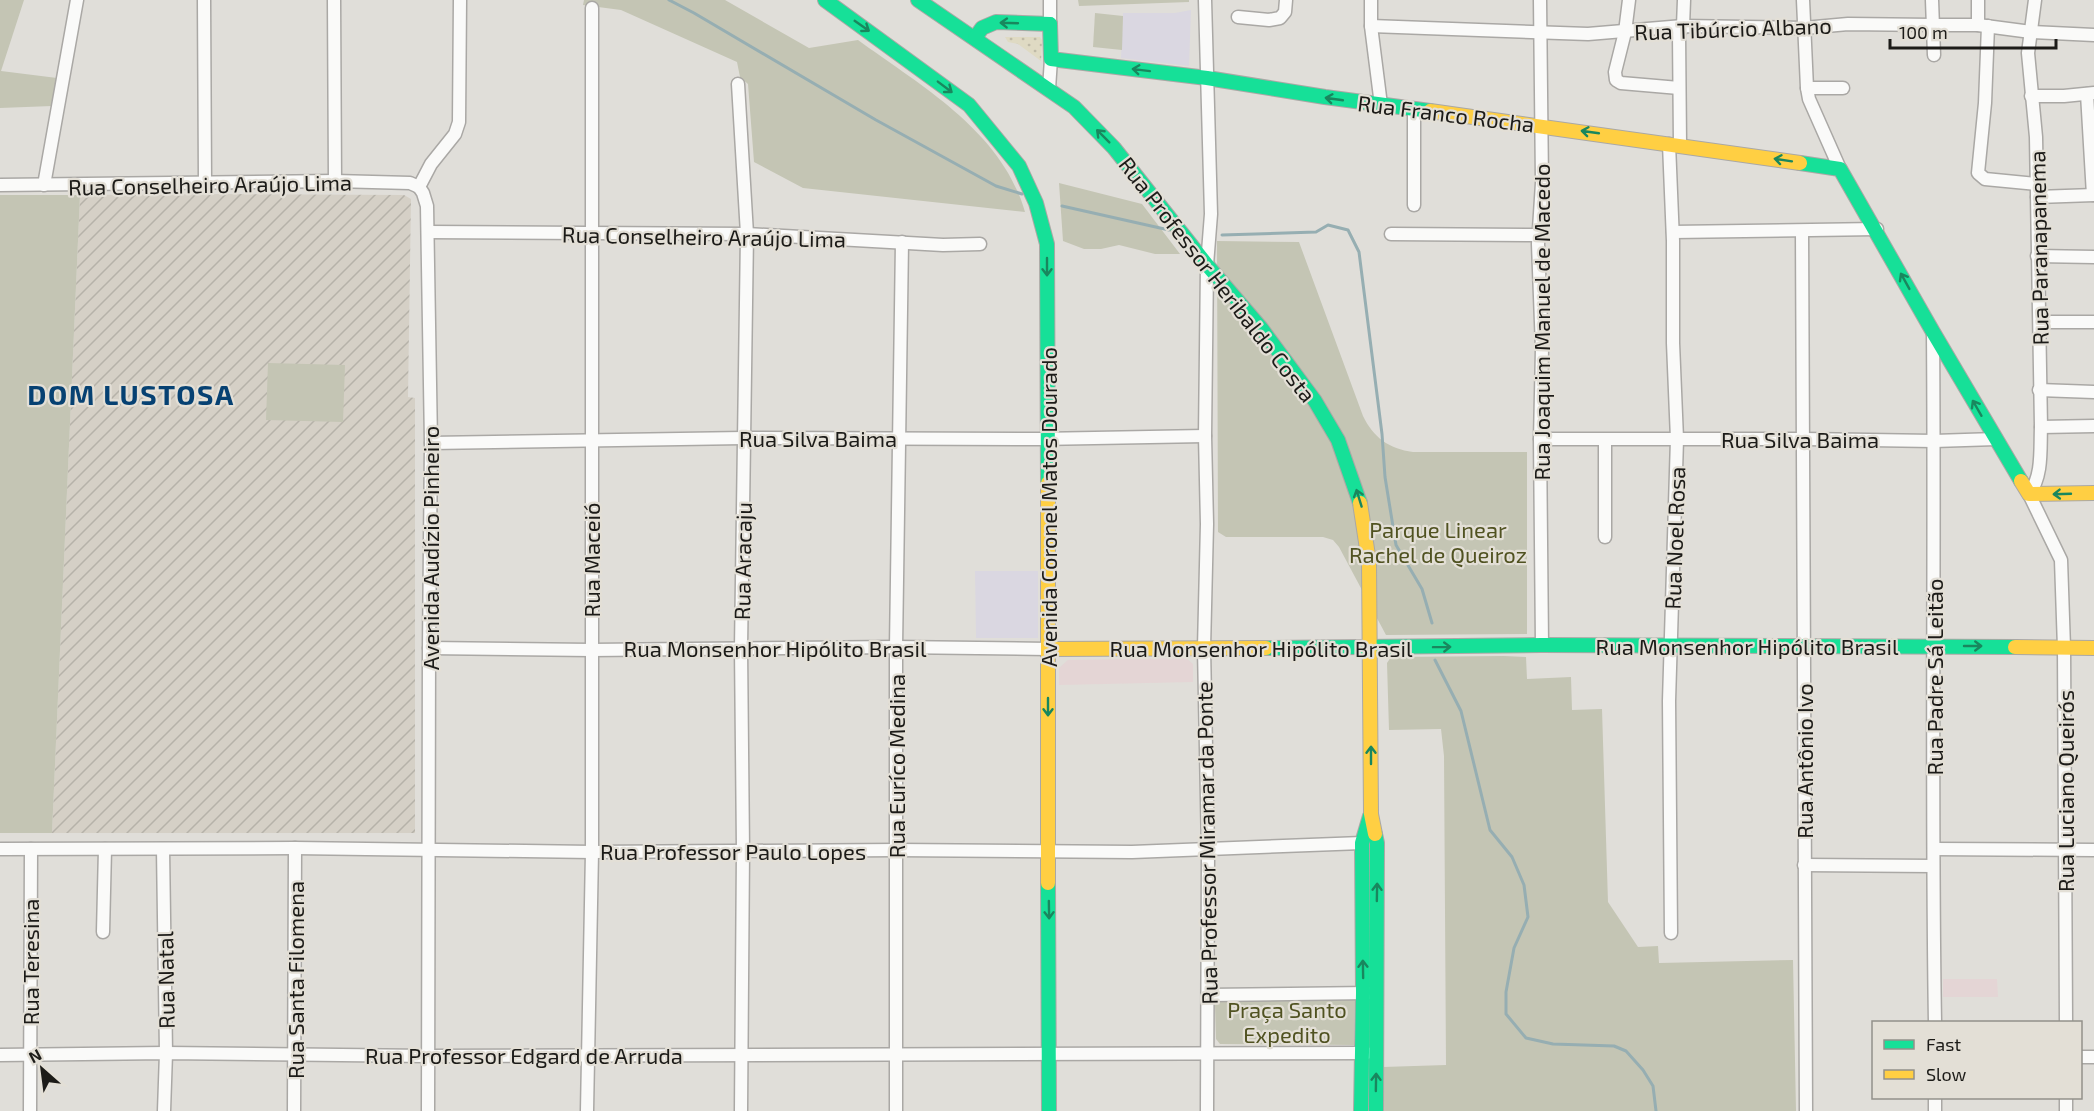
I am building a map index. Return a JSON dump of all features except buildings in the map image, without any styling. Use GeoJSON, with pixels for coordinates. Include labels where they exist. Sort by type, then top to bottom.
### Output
{"type":"FeatureCollection","features":[{"type":"Feature","properties":{"kind":"main road","name":"Avenida Coronel Matos Dourado"},"geometry":{"type":"LineString","coordinates":[[825,0],[969,105],[1019,166],[1036,203],[1047,244],[1049,1111]]}},
{"type":"Feature","properties":{"kind":"main road"},"geometry":{"type":"LineString","coordinates":[[918,0],[1049,89]]}},
{"type":"Feature","properties":{"kind":"main road"},"geometry":{"type":"LineString","coordinates":[[975,38],[982,28],[996,22],[1050,24],[1051,59]]}},
{"type":"Feature","properties":{"kind":"main road","name":"Rua Franco Rocha"},"geometry":{"type":"LineString","coordinates":[[1051,59],[1207,78],[1381,105],[1414,114],[1542,125],[1840,169]]}},
{"type":"Feature","properties":{"kind":"main road","name":"Rua Professor Heribaldo Costa"},"geometry":{"type":"LineString","coordinates":[[1049,89],[1074,107],[1114,148],[1207,265],[1261,328],[1315,401],[1338,440],[1362,510],[1370,562],[1371,814],[1377,843],[1369,1053],[1361,1111]]}},
{"type":"Feature","properties":{"kind":"main road","name":"Rua Padre Sá Leitão"},"geometry":{"type":"LineString","coordinates":[[1840,169],[1995,439],[2030,494]]}},
{"type":"Feature","properties":{"kind":"main road"},"geometry":{"type":"LineString","coordinates":[[2030,494],[2094,493]]}},
{"type":"Feature","properties":{"kind":"main road","name":"Rua Monsenhor Hipólito Brasil"},"geometry":{"type":"LineString","coordinates":[[1048,649],[1542,645],[2094,648]]}},
{"type":"Feature","properties":{"kind":"main road","name":"Rua Professor Heribaldo Costa"},"geometry":{"type":"LineString","coordinates":[[1370,993],[1362,843],[1371,814]]}},
{"type":"Feature","properties":{"kind":"main road","name":"Rua Professor Heribaldo Costa"},"geometry":{"type":"LineString","coordinates":[[1369,1053],[1376,1111]]}},
{"type":"Feature","properties":{"kind":"street"},"geometry":{"type":"LineString","coordinates":[[44,185],[77,0]]}},
{"type":"Feature","properties":{"kind":"street"},"geometry":{"type":"LineString","coordinates":[[204,0],[205,182]]}},
{"type":"Feature","properties":{"kind":"street"},"geometry":{"type":"LineString","coordinates":[[334,0],[335,181]]}},
{"type":"Feature","properties":{"kind":"street"},"geometry":{"type":"LineString","coordinates":[[419,187],[431,164],[455,134],[459,122],[460,0]]}},
{"type":"Feature","properties":{"kind":"street"},"geometry":{"type":"LineString","coordinates":[[1050,0],[1050,24]]}},
{"type":"Feature","properties":{"kind":"street","name":"Rua Professor Miramar da Ponte"},"geometry":{"type":"LineString","coordinates":[[1205,0],[1210,214],[1207,265],[1205,436],[1208,524],[1204,648],[1208,850],[1207,1111]]}},
{"type":"Feature","properties":{"kind":"street"},"geometry":{"type":"LineString","coordinates":[[1238,17],[1269,20],[1280,18],[1285,12],[1286,0]]}},
{"type":"Feature","properties":{"kind":"street"},"geometry":{"type":"LineString","coordinates":[[1371,0],[1371,26],[1381,105]]}},
{"type":"Feature","properties":{"kind":"street","name":"Rua Joaquim Manuel de Macedo"},"geometry":{"type":"LineString","coordinates":[[1540,0],[1542,125],[1541,213],[1538,235],[1542,349],[1540,440],[1542,645]]}},
{"type":"Feature","properties":{"kind":"street"},"geometry":{"type":"LineString","coordinates":[[1629,0],[1626,32],[1615,72],[1616,80],[1621,83],[1679,88]]}},
{"type":"Feature","properties":{"kind":"street","name":"Rua Noel Rosa"},"geometry":{"type":"LineString","coordinates":[[1671,933],[1669,721],[1677,439],[1673,343],[1674,144],[1679,88],[1679,33],[1683,26],[1684,0]]}},
{"type":"Feature","properties":{"kind":"street"},"geometry":{"type":"LineString","coordinates":[[1803,0],[1806,88],[1840,169]]}},
{"type":"Feature","properties":{"kind":"street"},"geometry":{"type":"LineString","coordinates":[[1932,0],[1934,55]]}},
{"type":"Feature","properties":{"kind":"street"},"geometry":{"type":"LineString","coordinates":[[1978,0],[1983,26],[1985,102],[1978,173],[1985,179],[2037,184]]}},
{"type":"Feature","properties":{"kind":"street","name":"Rua Paranapanema"},"geometry":{"type":"LineString","coordinates":[[2030,494],[2038,474],[2041,427],[2036,137],[2028,53],[2035,0]]}},
{"type":"Feature","properties":{"kind":"street","name":"Rua Maceió"},"geometry":{"type":"LineString","coordinates":[[587,1111],[592,852],[592,8]]}},
{"type":"Feature","properties":{"kind":"street","name":"Rua Tibúrcio Albano"},"geometry":{"type":"LineString","coordinates":[[1371,26],[1588,34],[1683,26],[1804,28],[1848,24],[1933,25],[1983,26],[2031,32],[2094,35]]}},
{"type":"Feature","properties":{"kind":"street"},"geometry":{"type":"LineString","coordinates":[[1049,89],[1051,59]]}},
{"type":"Feature","properties":{"kind":"street","name":"Rua Aracaju"},"geometry":{"type":"LineString","coordinates":[[738,84],[747,234],[741,648],[743,850],[741,1111]]}},
{"type":"Feature","properties":{"kind":"street"},"geometry":{"type":"LineString","coordinates":[[1806,88],[1843,88]]}},
{"type":"Feature","properties":{"kind":"street"},"geometry":{"type":"LineString","coordinates":[[2031,96],[2091,93],[2094,195],[2037,197]]}},
{"type":"Feature","properties":{"kind":"street"},"geometry":{"type":"LineString","coordinates":[[1414,114],[1414,205]]}},
{"type":"Feature","properties":{"kind":"street","name":"Rua Conselheiro Araújo Lima"},"geometry":{"type":"LineString","coordinates":[[0,185],[335,181],[410,183],[419,187]]}},
{"type":"Feature","properties":{"kind":"street","name":"Avenida Audízio Pinheiro"},"geometry":{"type":"LineString","coordinates":[[419,187],[427,206],[432,443],[428,1111]]}},
{"type":"Feature","properties":{"kind":"street"},"geometry":{"type":"LineString","coordinates":[[1673,232],[1876,229]]}},
{"type":"Feature","properties":{"kind":"street","name":"Rua Antônio Ivo"},"geometry":{"type":"LineString","coordinates":[[1802,231],[1806,1111]]}},
{"type":"Feature","properties":{"kind":"street","name":"Rua Conselheiro Araújo Lima"},"geometry":{"type":"LineString","coordinates":[[428,232],[747,234],[980,244]]}},
{"type":"Feature","properties":{"kind":"street"},"geometry":{"type":"LineString","coordinates":[[1391,234],[1538,235]]}},
{"type":"Feature","properties":{"kind":"street","name":"Rua Euríco Medina"},"geometry":{"type":"LineString","coordinates":[[896,1111],[896,647],[902,242]]}},
{"type":"Feature","properties":{"kind":"street"},"geometry":{"type":"LineString","coordinates":[[2037,256],[2094,257]]}},
{"type":"Feature","properties":{"kind":"street"},"geometry":{"type":"LineString","coordinates":[[2040,322],[2094,322]]}},
{"type":"Feature","properties":{"kind":"street","name":"Rua Padre Sá Leitão"},"geometry":{"type":"LineString","coordinates":[[1933,332],[1935,1021]]}},
{"type":"Feature","properties":{"kind":"street"},"geometry":{"type":"LineString","coordinates":[[2039,390],[2094,392]]}},
{"type":"Feature","properties":{"kind":"street"},"geometry":{"type":"LineString","coordinates":[[2041,427],[2094,426]]}},
{"type":"Feature","properties":{"kind":"street","name":"Rua Silva Baima"},"geometry":{"type":"LineString","coordinates":[[432,443],[744,438],[1205,436]]}},
{"type":"Feature","properties":{"kind":"street","name":"Rua Silva Baima"},"geometry":{"type":"LineString","coordinates":[[1540,440],[1934,441],[1995,439]]}},
{"type":"Feature","properties":{"kind":"street"},"geometry":{"type":"LineString","coordinates":[[1605,440],[1605,537]]}},
{"type":"Feature","properties":{"kind":"street","name":"Rua Padre Sá Leitão"},"geometry":{"type":"LineString","coordinates":[[2030,494],[2061,560]]}},
{"type":"Feature","properties":{"kind":"street","name":"Rua Luciano Queirós"},"geometry":{"type":"LineString","coordinates":[[2061,560],[2064,648],[2066,1021]]}},
{"type":"Feature","properties":{"kind":"street","name":"Rua Monsenhor Hipólito Brasil"},"geometry":{"type":"LineString","coordinates":[[429,648],[1048,649]]}},
{"type":"Feature","properties":{"kind":"street","name":"Rua Professor Paulo Lopes"},"geometry":{"type":"LineString","coordinates":[[0,849],[295,848],[592,852],[1048,851],[1208,850],[1362,843]]}},
{"type":"Feature","properties":{"kind":"street","name":"Rua Santa Filomena"},"geometry":{"type":"LineString","coordinates":[[294,1111],[295,848]]}},
{"type":"Feature","properties":{"kind":"street","name":"Rua Teresina"},"geometry":{"type":"LineString","coordinates":[[30,1111],[31,849]]}},
{"type":"Feature","properties":{"kind":"street"},"geometry":{"type":"LineString","coordinates":[[103,932],[105,849]]}},
{"type":"Feature","properties":{"kind":"street","name":"Rua Natal"},"geometry":{"type":"LineString","coordinates":[[164,849],[166,1053],[164,1111]]}},
{"type":"Feature","properties":{"kind":"street"},"geometry":{"type":"LineString","coordinates":[[1934,849],[2094,850]]}},
{"type":"Feature","properties":{"kind":"street"},"geometry":{"type":"LineString","coordinates":[[1804,865],[1933,866]]}},
{"type":"Feature","properties":{"kind":"street"},"geometry":{"type":"LineString","coordinates":[[1208,996],[1370,993]]}},
{"type":"Feature","properties":{"kind":"street","name":"Rua Professor Edgard de Arruda"},"geometry":{"type":"LineString","coordinates":[[0,1055],[166,1053],[587,1056],[1369,1053]]}},
{"type":"Feature","properties":{"kind":"shaded area"},"geometry":{"type":"Polygon","coordinates":[[[1191,10],[1189,66],[1121,58],[1123,13],[1175,13],[1191,10]]]}},
{"type":"Feature","properties":{"kind":"shaded area"},"geometry":{"type":"Polygon","coordinates":[[[80,195],[404,195],[411,199],[408,397],[415,398],[415,833],[52,833],[80,195]]]}},
{"type":"Feature","properties":{"kind":"shaded area"},"geometry":{"type":"Polygon","coordinates":[[[975,571],[1038,571],[1038,638],[976,638],[975,571]]]}},
{"type":"Feature","properties":{"kind":"shaded area"},"geometry":{"type":"Polygon","coordinates":[[[1186,658],[1193,664],[1193,682],[1059,685],[1059,668],[1068,660],[1186,658]]]}},
{"type":"Feature","properties":{"kind":"shaded area"},"geometry":{"type":"Polygon","coordinates":[[[1943,979],[1997,979],[1998,997],[1943,997],[1943,979]]]}},
{"type":"Feature","properties":{"kind":"green space"},"geometry":{"type":"Polygon","coordinates":[[[0,0],[24,0],[1,71],[57,78],[52,106],[0,108],[0,0]]]}},
{"type":"Feature","properties":{"kind":"green space"},"geometry":{"type":"Polygon","coordinates":[[[584,0],[725,0],[809,48],[858,40],[932,93],[979,134],[998,157],[1014,183],[1025,212],[803,188],[754,162],[748,84],[740,77],[737,62],[621,10],[583,5],[584,0]]]}},
{"type":"Feature","properties":{"kind":"green space"},"geometry":{"type":"Polygon","coordinates":[[[1078,0],[1189,0],[1189,2],[1079,6],[1078,0]]]}},
{"type":"Feature","properties":{"kind":"green space"},"geometry":{"type":"Polygon","coordinates":[[[1095,13],[1123,16],[1122,50],[1093,47],[1095,13]]]}},
{"type":"Feature","properties":{"kind":"green space"},"geometry":{"type":"Polygon","coordinates":[[[1059,183],[1142,204],[1180,254],[1155,254],[1119,245],[1101,249],[1084,249],[1063,241],[1059,183]]]}},
{"type":"Feature","properties":{"kind":"green space"},"geometry":{"type":"Polygon","coordinates":[[[0,195],[80,195],[52,833],[0,833],[0,195]]]}},
{"type":"Feature","properties":{"kind":"green space","name":"Parque Linear Rachel de Queiroz"},"geometry":{"type":"Polygon","coordinates":[[[1217,241],[1299,242],[1363,416],[1383,441],[1396,448],[1413,452],[1527,452],[1527,634],[1386,635],[1339,547],[1333,540],[1323,537],[1226,537],[1218,532],[1217,241]]]}},
{"type":"Feature","properties":{"kind":"green space"},"geometry":{"type":"Polygon","coordinates":[[[268,363],[345,365],[343,422],[266,420],[268,363]]]}},
{"type":"Feature","properties":{"kind":"green space"},"geometry":{"type":"Polygon","coordinates":[[[1391,657],[1526,657],[1527,679],[1571,677],[1572,710],[1602,709],[1608,902],[1638,947],[1658,946],[1659,963],[1793,960],[1796,1111],[1383,1111],[1383,1067],[1446,1065],[1444,756],[1441,729],[1389,730],[1387,663],[1391,657]]]}},
{"type":"Feature","properties":{"kind":"green space","name":"Praça Santo Expedito"},"geometry":{"type":"Polygon","coordinates":[[[1222,999],[1355,999],[1354,1045],[1220,1044],[1216,1039],[1215,1005],[1222,999]]]}},
{"type":"Feature","properties":{"kind":"sand"},"geometry":{"type":"Polygon","coordinates":[[[1005,37],[1040,37],[1042,40],[1041,61],[1018,44],[1008,42],[1005,37]]]}},
{"type":"Feature","properties":{"kind":"waterway"},"geometry":{"type":"LineString","coordinates":[[669,0],[876,120],[996,186],[1022,194]]}},
{"type":"Feature","properties":{"kind":"waterway"},"geometry":{"type":"LineString","coordinates":[[1062,206],[1169,230]]}},
{"type":"Feature","properties":{"kind":"waterway"},"geometry":{"type":"LineString","coordinates":[[1222,235],[1316,232],[1328,225],[1348,230],[1359,252],[1382,434],[1385,477],[1396,545],[1422,589],[1432,623]]}},
{"type":"Feature","properties":{"kind":"waterway"},"geometry":{"type":"LineString","coordinates":[[1435,660],[1461,711],[1490,830],[1512,857],[1524,885],[1528,917],[1514,948],[1506,992],[1506,1014],[1526,1038],[1553,1044],[1614,1046],[1626,1051],[1643,1070],[1653,1086],[1656,1111]]}},
{"type":"Feature","properties":{"kind":"traffic: fast"},"geometry":{"type":"LineString","coordinates":[[825,0],[969,105],[1019,166],[1036,203],[1047,244],[1048,483]]}},
{"type":"Feature","properties":{"kind":"traffic: fast"},"geometry":{"type":"LineString","coordinates":[[918,0],[1074,107],[1114,148],[1207,265],[1261,328],[1315,401],[1338,440],[1360,503]]}},
{"type":"Feature","properties":{"kind":"traffic: fast"},"geometry":{"type":"LineString","coordinates":[[975,38],[982,28],[996,22],[1050,24]]}},
{"type":"Feature","properties":{"kind":"traffic: fast"},"geometry":{"type":"LineString","coordinates":[[1050,24],[1051,59],[1207,78],[1430,111]]}},
{"type":"Feature","properties":{"kind":"traffic: fast"},"geometry":{"type":"LineString","coordinates":[[1800,163],[1840,169],[2021,481]]}},
{"type":"Feature","properties":{"kind":"traffic: fast"},"geometry":{"type":"LineString","coordinates":[[1266,648],[1542,645],[2015,647]]}},
{"type":"Feature","properties":{"kind":"traffic: fast"},"geometry":{"type":"LineString","coordinates":[[1361,1111],[1362,843],[1370,816]]}},
{"type":"Feature","properties":{"kind":"traffic: fast"},"geometry":{"type":"LineString","coordinates":[[1375,834],[1377,843],[1376,1111]]}},
{"type":"Feature","properties":{"kind":"traffic: fast"},"geometry":{"type":"LineString","coordinates":[[1048,883],[1049,1111]]}},
{"type":"Feature","properties":{"kind":"traffic: slow"},"geometry":{"type":"LineString","coordinates":[[1430,111],[1800,163]]}},
{"type":"Feature","properties":{"kind":"traffic: slow"},"geometry":{"type":"LineString","coordinates":[[2021,481],[2029,494],[2094,493]]}},
{"type":"Feature","properties":{"kind":"traffic: slow"},"geometry":{"type":"LineString","coordinates":[[1048,483],[1048,883]]}},
{"type":"Feature","properties":{"kind":"traffic: slow"},"geometry":{"type":"LineString","coordinates":[[1360,503],[1369,562],[1371,814],[1375,834]]}},
{"type":"Feature","properties":{"kind":"traffic: slow"},"geometry":{"type":"LineString","coordinates":[[2015,647],[2094,648]]}},
{"type":"Feature","properties":{"kind":"traffic: slow"},"geometry":{"type":"LineString","coordinates":[[1048,649],[1266,648]]}},
{"type":"Feature","properties":{"kind":"district","name":"DOM LUSTOSA"},"geometry":{"type":"Point","coordinates":[131,394]}}]}
